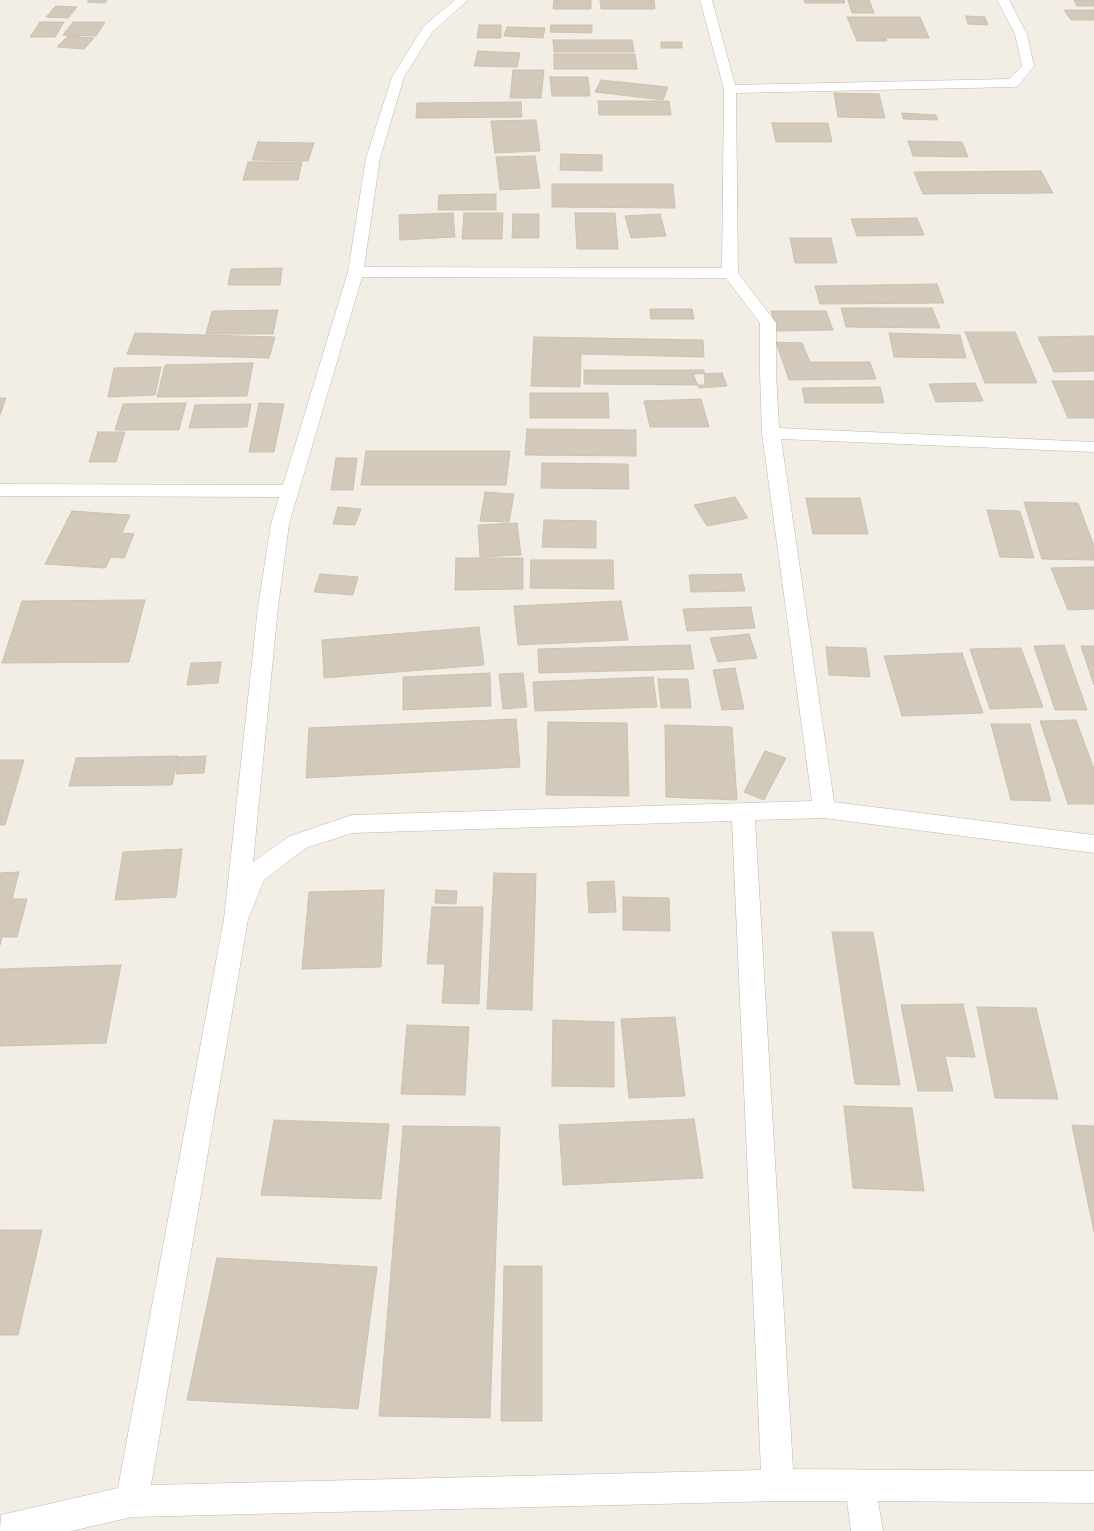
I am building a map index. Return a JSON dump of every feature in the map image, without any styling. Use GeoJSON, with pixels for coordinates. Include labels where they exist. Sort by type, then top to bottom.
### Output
{"type":"FeatureCollection","features":[{"type":"Feature","properties":{"kind":"street"},"geometry":{"type":"LineString","coordinates":[[132,1501],[236,919],[268,607],[280,524],[356,272],[373,158],[398,77],[428,29],[462,0]]}},
{"type":"Feature","properties":{"kind":"street"},"geometry":{"type":"LineString","coordinates":[[706,0],[730,89],[730,273],[768,323],[768,373],[771,433],[824,809]]}},
{"type":"Feature","properties":{"kind":"street"},"geometry":{"type":"LineString","coordinates":[[730,89],[1013,83],[1028,66],[1021,34],[1003,0]]}},
{"type":"Feature","properties":{"kind":"street"},"geometry":{"type":"LineString","coordinates":[[356,272],[730,273]]}},
{"type":"Feature","properties":{"kind":"street"},"geometry":{"type":"LineString","coordinates":[[771,433],[1094,447]]}},
{"type":"Feature","properties":{"kind":"street"},"geometry":{"type":"LineString","coordinates":[[0,490],[289,491]]}},
{"type":"Feature","properties":{"kind":"street"},"geometry":{"type":"LineString","coordinates":[[236,919],[255,874],[298,842],[352,824],[824,809],[1094,844]]}},
{"type":"Feature","properties":{"kind":"street"},"geometry":{"type":"LineString","coordinates":[[743,812],[778,1485]]}},
{"type":"Feature","properties":{"kind":"street"},"geometry":{"type":"LineString","coordinates":[[0,1531],[132,1501],[778,1485],[1094,1487]]}},
{"type":"Feature","properties":{"kind":"street"},"geometry":{"type":"LineString","coordinates":[[860,1485],[867,1531]]}},
{"type":"Feature","properties":{"kind":"building"},"geometry":{"type":"Polygon","coordinates":[[[89,0],[107,0],[105,3],[87,2],[89,0]]]}},
{"type":"Feature","properties":{"kind":"building"},"geometry":{"type":"Polygon","coordinates":[[[554,0],[591,0],[591,9],[553,9],[554,0]]]}},
{"type":"Feature","properties":{"kind":"building"},"geometry":{"type":"Polygon","coordinates":[[[600,0],[654,0],[655,9],[601,9],[600,0]]]}},
{"type":"Feature","properties":{"kind":"building"},"geometry":{"type":"Polygon","coordinates":[[[804,0],[844,0],[845,3],[805,3],[804,0]]]}},
{"type":"Feature","properties":{"kind":"building"},"geometry":{"type":"Polygon","coordinates":[[[848,0],[869,0],[874,13],[852,13],[848,0]]]}},
{"type":"Feature","properties":{"kind":"building"},"geometry":{"type":"Polygon","coordinates":[[[1074,0],[1094,0],[1094,6],[1077,6],[1074,0]]]}},
{"type":"Feature","properties":{"kind":"building"},"geometry":{"type":"Polygon","coordinates":[[[56,6],[77,7],[68,18],[46,17],[56,6]]]}},
{"type":"Feature","properties":{"kind":"building"},"geometry":{"type":"Polygon","coordinates":[[[1064,10],[1094,10],[1094,20],[1071,20],[1064,10]]]}},
{"type":"Feature","properties":{"kind":"building"},"geometry":{"type":"Polygon","coordinates":[[[966,16],[985,17],[988,25],[968,24],[966,16]]]}},
{"type":"Feature","properties":{"kind":"building"},"geometry":{"type":"Polygon","coordinates":[[[847,17],[920,17],[929,38],[886,38],[887,41],[857,41],[847,17]]]}},
{"type":"Feature","properties":{"kind":"building"},"geometry":{"type":"Polygon","coordinates":[[[40,22],[64,22],[55,37],[30,37],[40,22]]]}},
{"type":"Feature","properties":{"kind":"building"},"geometry":{"type":"Polygon","coordinates":[[[73,22],[105,22],[96,36],[63,35],[73,22]]]}},
{"type":"Feature","properties":{"kind":"building"},"geometry":{"type":"Polygon","coordinates":[[[479,25],[501,25],[501,38],[477,38],[479,25]]]}},
{"type":"Feature","properties":{"kind":"building"},"geometry":{"type":"Polygon","coordinates":[[[551,25],[592,25],[592,33],[550,32],[551,25]]]}},
{"type":"Feature","properties":{"kind":"building"},"geometry":{"type":"Polygon","coordinates":[[[507,27],[545,28],[543,38],[504,36],[507,27]]]}},
{"type":"Feature","properties":{"kind":"building"},"geometry":{"type":"Polygon","coordinates":[[[68,36],[94,38],[84,49],[57,47],[68,36]]]}},
{"type":"Feature","properties":{"kind":"building"},"geometry":{"type":"Polygon","coordinates":[[[553,40],[632,40],[634,52],[554,52],[553,40]]]}},
{"type":"Feature","properties":{"kind":"building"},"geometry":{"type":"Polygon","coordinates":[[[661,42],[682,42],[682,48],[661,48],[661,42]]]}},
{"type":"Feature","properties":{"kind":"building"},"geometry":{"type":"Polygon","coordinates":[[[478,51],[520,53],[517,67],[474,66],[478,51]]]}},
{"type":"Feature","properties":{"kind":"building"},"geometry":{"type":"Polygon","coordinates":[[[554,54],[635,54],[637,69],[554,69],[554,54]]]}},
{"type":"Feature","properties":{"kind":"building"},"geometry":{"type":"Polygon","coordinates":[[[513,70],[544,70],[541,98],[510,98],[513,70]]]}},
{"type":"Feature","properties":{"kind":"building"},"geometry":{"type":"Polygon","coordinates":[[[550,77],[588,77],[590,96],[552,96],[550,77]]]}},
{"type":"Feature","properties":{"kind":"building"},"geometry":{"type":"Polygon","coordinates":[[[601,80],[668,87],[663,100],[595,92],[601,80]]]}},
{"type":"Feature","properties":{"kind":"building"},"geometry":{"type":"Polygon","coordinates":[[[834,93],[879,94],[885,118],[838,117],[834,93]]]}},
{"type":"Feature","properties":{"kind":"building"},"geometry":{"type":"Polygon","coordinates":[[[598,101],[669,101],[671,115],[599,115],[598,101]]]}},
{"type":"Feature","properties":{"kind":"building"},"geometry":{"type":"Polygon","coordinates":[[[521,102],[522,117],[416,118],[417,103],[521,102]]]}},
{"type":"Feature","properties":{"kind":"building"},"geometry":{"type":"Polygon","coordinates":[[[902,113],[936,115],[938,120],[903,119],[902,113]]]}},
{"type":"Feature","properties":{"kind":"building"},"geometry":{"type":"Polygon","coordinates":[[[536,120],[540,151],[495,153],[491,121],[536,120]]]}},
{"type":"Feature","properties":{"kind":"building"},"geometry":{"type":"Polygon","coordinates":[[[772,123],[828,123],[832,142],[776,142],[772,123]]]}},
{"type":"Feature","properties":{"kind":"building"},"geometry":{"type":"Polygon","coordinates":[[[908,141],[962,142],[968,157],[913,156],[908,141]]]}},
{"type":"Feature","properties":{"kind":"building"},"geometry":{"type":"Polygon","coordinates":[[[258,142],[314,143],[308,161],[252,160],[258,142]]]}},
{"type":"Feature","properties":{"kind":"building"},"geometry":{"type":"Polygon","coordinates":[[[561,154],[602,155],[602,171],[560,170],[561,154]]]}},
{"type":"Feature","properties":{"kind":"building"},"geometry":{"type":"Polygon","coordinates":[[[535,156],[540,188],[500,190],[496,157],[535,156]]]}},
{"type":"Feature","properties":{"kind":"building"},"geometry":{"type":"Polygon","coordinates":[[[248,162],[302,162],[298,180],[243,180],[248,162]]]}},
{"type":"Feature","properties":{"kind":"building"},"geometry":{"type":"Polygon","coordinates":[[[1041,171],[1053,193],[923,194],[914,172],[1041,171]]]}},
{"type":"Feature","properties":{"kind":"building"},"geometry":{"type":"Polygon","coordinates":[[[552,184],[673,184],[675,208],[552,207],[552,184]]]}},
{"type":"Feature","properties":{"kind":"building"},"geometry":{"type":"Polygon","coordinates":[[[496,194],[496,210],[438,210],[439,195],[496,194]]]}},
{"type":"Feature","properties":{"kind":"building"},"geometry":{"type":"Polygon","coordinates":[[[453,213],[455,237],[400,240],[399,215],[453,213]]]}},
{"type":"Feature","properties":{"kind":"building"},"geometry":{"type":"Polygon","coordinates":[[[464,213],[503,213],[502,239],[462,239],[464,213]]]}},
{"type":"Feature","properties":{"kind":"building"},"geometry":{"type":"Polygon","coordinates":[[[575,213],[615,213],[618,249],[577,249],[575,213]]]}},
{"type":"Feature","properties":{"kind":"building"},"geometry":{"type":"Polygon","coordinates":[[[513,214],[539,214],[539,238],[512,238],[513,214]]]}},
{"type":"Feature","properties":{"kind":"building"},"geometry":{"type":"Polygon","coordinates":[[[660,214],[666,236],[631,238],[625,216],[660,214]]]}},
{"type":"Feature","properties":{"kind":"building"},"geometry":{"type":"Polygon","coordinates":[[[917,218],[924,235],[857,236],[851,219],[917,218]]]}},
{"type":"Feature","properties":{"kind":"building"},"geometry":{"type":"Polygon","coordinates":[[[790,238],[831,238],[837,263],[795,263],[790,238]]]}},
{"type":"Feature","properties":{"kind":"building"},"geometry":{"type":"Polygon","coordinates":[[[282,268],[280,285],[228,285],[231,269],[282,268]]]}},
{"type":"Feature","properties":{"kind":"building"},"geometry":{"type":"Polygon","coordinates":[[[937,284],[944,303],[820,304],[815,286],[937,284]]]}},
{"type":"Feature","properties":{"kind":"building"},"geometry":{"type":"Polygon","coordinates":[[[841,308],[932,308],[940,328],[846,327],[841,308]]]}},
{"type":"Feature","properties":{"kind":"building"},"geometry":{"type":"Polygon","coordinates":[[[650,309],[692,309],[694,319],[651,319],[650,309]]]}},
{"type":"Feature","properties":{"kind":"building"},"geometry":{"type":"Polygon","coordinates":[[[278,310],[273,334],[206,334],[212,311],[278,310]]]}},
{"type":"Feature","properties":{"kind":"building"},"geometry":{"type":"Polygon","coordinates":[[[771,311],[826,311],[833,330],[777,331],[771,311]]]}},
{"type":"Feature","properties":{"kind":"building"},"geometry":{"type":"Polygon","coordinates":[[[965,332],[1015,332],[1037,383],[985,383],[965,332]]]}},
{"type":"Feature","properties":{"kind":"building"},"geometry":{"type":"Polygon","coordinates":[[[135,333],[275,337],[269,358],[127,354],[135,333]]]}},
{"type":"Feature","properties":{"kind":"building"},"geometry":{"type":"Polygon","coordinates":[[[889,333],[960,335],[966,358],[894,357],[889,333]]]}},
{"type":"Feature","properties":{"kind":"building"},"geometry":{"type":"Polygon","coordinates":[[[1094,336],[1094,371],[1054,372],[1038,337],[1094,336]]]}},
{"type":"Feature","properties":{"kind":"building"},"geometry":{"type":"Polygon","coordinates":[[[534,337],[703,340],[704,357],[581,354],[580,387],[531,386],[534,337]]]}},
{"type":"Feature","properties":{"kind":"building"},"geometry":{"type":"Polygon","coordinates":[[[776,342],[802,343],[810,362],[870,362],[876,379],[789,380],[776,342]]]}},
{"type":"Feature","properties":{"kind":"building"},"geometry":{"type":"Polygon","coordinates":[[[253,363],[247,396],[157,397],[165,365],[253,363]]]}},
{"type":"Feature","properties":{"kind":"building"},"geometry":{"type":"Polygon","coordinates":[[[161,367],[155,395],[108,397],[114,368],[161,367]]]}},
{"type":"Feature","properties":{"kind":"building"},"geometry":{"type":"Polygon","coordinates":[[[584,370],[704,370],[705,385],[584,384],[584,370]]]}},
{"type":"Feature","properties":{"kind":"building"},"geometry":{"type":"Polygon","coordinates":[[[722,373],[727,386],[699,388],[693,374],[722,373]]]}},
{"type":"Feature","properties":{"kind":"building"},"geometry":{"type":"Polygon","coordinates":[[[1052,381],[1094,381],[1094,418],[1068,418],[1052,381]]]}},
{"type":"Feature","properties":{"kind":"building"},"geometry":{"type":"Polygon","coordinates":[[[975,383],[983,401],[936,402],[929,384],[975,383]]]}},
{"type":"Feature","properties":{"kind":"building"},"geometry":{"type":"Polygon","coordinates":[[[880,387],[884,403],[805,403],[802,388],[880,387]]]}},
{"type":"Feature","properties":{"kind":"building"},"geometry":{"type":"Polygon","coordinates":[[[530,393],[608,393],[609,418],[530,418],[530,393]]]}},
{"type":"Feature","properties":{"kind":"building"},"geometry":{"type":"Polygon","coordinates":[[[0,398],[6,398],[0,415],[0,398]]]}},
{"type":"Feature","properties":{"kind":"building"},"geometry":{"type":"Polygon","coordinates":[[[701,399],[709,427],[650,427],[644,401],[701,399]]]}},
{"type":"Feature","properties":{"kind":"building"},"geometry":{"type":"Polygon","coordinates":[[[186,403],[179,430],[115,430],[123,404],[186,403]]]}},
{"type":"Feature","properties":{"kind":"building"},"geometry":{"type":"Polygon","coordinates":[[[259,403],[284,404],[274,452],[249,452],[259,403]]]}},
{"type":"Feature","properties":{"kind":"building"},"geometry":{"type":"Polygon","coordinates":[[[251,404],[247,427],[189,428],[195,405],[251,404]]]}},
{"type":"Feature","properties":{"kind":"building"},"geometry":{"type":"Polygon","coordinates":[[[527,429],[636,430],[636,456],[525,455],[527,429]]]}},
{"type":"Feature","properties":{"kind":"building"},"geometry":{"type":"Polygon","coordinates":[[[98,432],[125,432],[116,462],[89,462],[98,432]]]}},
{"type":"Feature","properties":{"kind":"building"},"geometry":{"type":"Polygon","coordinates":[[[366,451],[510,451],[506,485],[361,485],[366,451]]]}},
{"type":"Feature","properties":{"kind":"building"},"geometry":{"type":"Polygon","coordinates":[[[336,458],[357,458],[353,490],[331,490],[336,458]]]}},
{"type":"Feature","properties":{"kind":"building"},"geometry":{"type":"Polygon","coordinates":[[[542,463],[628,464],[629,489],[541,488],[542,463]]]}},
{"type":"Feature","properties":{"kind":"building"},"geometry":{"type":"Polygon","coordinates":[[[485,492],[514,494],[509,522],[480,521],[485,492]]]}},
{"type":"Feature","properties":{"kind":"building"},"geometry":{"type":"Polygon","coordinates":[[[735,497],[748,518],[707,526],[694,505],[735,497]]]}},
{"type":"Feature","properties":{"kind":"building"},"geometry":{"type":"Polygon","coordinates":[[[806,498],[860,498],[868,534],[813,534],[806,498]]]}},
{"type":"Feature","properties":{"kind":"building"},"geometry":{"type":"Polygon","coordinates":[[[1024,502],[1078,503],[1094,546],[1094,560],[1042,559],[1024,502]]]}},
{"type":"Feature","properties":{"kind":"building"},"geometry":{"type":"Polygon","coordinates":[[[338,507],[361,509],[355,525],[333,524],[338,507]]]}},
{"type":"Feature","properties":{"kind":"building"},"geometry":{"type":"Polygon","coordinates":[[[987,510],[1020,511],[1034,558],[1000,557],[987,510]]]}},
{"type":"Feature","properties":{"kind":"building"},"geometry":{"type":"Polygon","coordinates":[[[72,511],[130,515],[122,533],[134,534],[124,558],[111,557],[105,568],[45,564],[72,511]]]}},
{"type":"Feature","properties":{"kind":"building"},"geometry":{"type":"Polygon","coordinates":[[[544,520],[596,521],[596,548],[542,547],[544,520]]]}},
{"type":"Feature","properties":{"kind":"building"},"geometry":{"type":"Polygon","coordinates":[[[517,523],[521,555],[480,557],[478,525],[517,523]]]}},
{"type":"Feature","properties":{"kind":"building"},"geometry":{"type":"Polygon","coordinates":[[[456,558],[523,558],[523,589],[455,590],[456,558]]]}},
{"type":"Feature","properties":{"kind":"building"},"geometry":{"type":"Polygon","coordinates":[[[531,560],[613,560],[614,589],[530,588],[531,560]]]}},
{"type":"Feature","properties":{"kind":"building"},"geometry":{"type":"Polygon","coordinates":[[[1094,567],[1094,609],[1068,610],[1051,568],[1094,567]]]}},
{"type":"Feature","properties":{"kind":"building"},"geometry":{"type":"Polygon","coordinates":[[[320,574],[358,577],[353,595],[314,592],[320,574]]]}},
{"type":"Feature","properties":{"kind":"building"},"geometry":{"type":"Polygon","coordinates":[[[741,574],[745,591],[691,592],[689,575],[741,574]]]}},
{"type":"Feature","properties":{"kind":"building"},"geometry":{"type":"Polygon","coordinates":[[[145,600],[129,662],[2,663],[22,601],[145,600]]]}},
{"type":"Feature","properties":{"kind":"building"},"geometry":{"type":"Polygon","coordinates":[[[621,601],[628,640],[518,645],[514,606],[621,601]]]}},
{"type":"Feature","properties":{"kind":"building"},"geometry":{"type":"Polygon","coordinates":[[[751,607],[755,628],[687,631],[683,609],[751,607]]]}},
{"type":"Feature","properties":{"kind":"building"},"geometry":{"type":"Polygon","coordinates":[[[479,627],[484,665],[324,678],[322,640],[479,627]]]}},
{"type":"Feature","properties":{"kind":"building"},"geometry":{"type":"Polygon","coordinates":[[[749,634],[757,658],[718,662],[710,638],[749,634]]]}},
{"type":"Feature","properties":{"kind":"building"},"geometry":{"type":"Polygon","coordinates":[[[690,645],[694,669],[539,673],[538,649],[690,645]]]}},
{"type":"Feature","properties":{"kind":"building"},"geometry":{"type":"Polygon","coordinates":[[[1064,645],[1087,710],[1055,710],[1034,646],[1064,645]]]}},
{"type":"Feature","properties":{"kind":"building"},"geometry":{"type":"Polygon","coordinates":[[[1081,646],[1094,646],[1094,685],[1081,646]]]}},
{"type":"Feature","properties":{"kind":"building"},"geometry":{"type":"Polygon","coordinates":[[[826,647],[866,648],[870,677],[829,675],[826,647]]]}},
{"type":"Feature","properties":{"kind":"building"},"geometry":{"type":"Polygon","coordinates":[[[1021,648],[1043,707],[990,709],[970,649],[1021,648]]]}},
{"type":"Feature","properties":{"kind":"building"},"geometry":{"type":"Polygon","coordinates":[[[962,653],[983,713],[902,716],[884,656],[962,653]]]}},
{"type":"Feature","properties":{"kind":"building"},"geometry":{"type":"Polygon","coordinates":[[[221,662],[218,683],[187,685],[191,663],[221,662]]]}},
{"type":"Feature","properties":{"kind":"building"},"geometry":{"type":"Polygon","coordinates":[[[735,668],[744,709],[722,710],[713,670],[735,668]]]}},
{"type":"Feature","properties":{"kind":"building"},"geometry":{"type":"Polygon","coordinates":[[[490,673],[491,706],[403,710],[403,677],[490,673]]]}},
{"type":"Feature","properties":{"kind":"building"},"geometry":{"type":"Polygon","coordinates":[[[523,673],[527,707],[503,709],[499,674],[523,673]]]}},
{"type":"Feature","properties":{"kind":"building"},"geometry":{"type":"Polygon","coordinates":[[[653,677],[657,707],[535,711],[533,682],[653,677]]]}},
{"type":"Feature","properties":{"kind":"building"},"geometry":{"type":"Polygon","coordinates":[[[658,679],[688,679],[691,708],[661,708],[658,679]]]}},
{"type":"Feature","properties":{"kind":"building"},"geometry":{"type":"Polygon","coordinates":[[[516,719],[520,767],[306,778],[309,728],[516,719]]]}},
{"type":"Feature","properties":{"kind":"building"},"geometry":{"type":"Polygon","coordinates":[[[1076,720],[1094,769],[1094,804],[1068,804],[1040,721],[1076,720]]]}},
{"type":"Feature","properties":{"kind":"building"},"geometry":{"type":"Polygon","coordinates":[[[548,722],[627,723],[629,796],[546,795],[548,722]]]}},
{"type":"Feature","properties":{"kind":"building"},"geometry":{"type":"Polygon","coordinates":[[[991,724],[1030,724],[1051,801],[1011,800],[991,724]]]}},
{"type":"Feature","properties":{"kind":"building"},"geometry":{"type":"Polygon","coordinates":[[[665,725],[732,727],[737,800],[666,797],[665,725]]]}},
{"type":"Feature","properties":{"kind":"building"},"geometry":{"type":"Polygon","coordinates":[[[765,751],[786,758],[764,800],[744,792],[765,751]]]}},
{"type":"Feature","properties":{"kind":"building"},"geometry":{"type":"Polygon","coordinates":[[[178,756],[172,785],[69,786],[76,758],[178,756]]]}},
{"type":"Feature","properties":{"kind":"building"},"geometry":{"type":"Polygon","coordinates":[[[206,756],[204,773],[176,774],[178,757],[206,756]]]}},
{"type":"Feature","properties":{"kind":"building"},"geometry":{"type":"Polygon","coordinates":[[[0,760],[24,760],[5,825],[0,825],[0,760]]]}},
{"type":"Feature","properties":{"kind":"building"},"geometry":{"type":"Polygon","coordinates":[[[182,849],[176,897],[115,900],[123,852],[182,849]]]}},
{"type":"Feature","properties":{"kind":"building"},"geometry":{"type":"Polygon","coordinates":[[[19,872],[12,899],[27,899],[17,937],[2,937],[0,945],[0,873],[19,872]]]}},
{"type":"Feature","properties":{"kind":"building"},"geometry":{"type":"Polygon","coordinates":[[[494,873],[536,874],[532,1010],[487,1009],[494,873]]]}},
{"type":"Feature","properties":{"kind":"building"},"geometry":{"type":"Polygon","coordinates":[[[614,881],[616,912],[589,913],[587,882],[614,881]]]}},
{"type":"Feature","properties":{"kind":"building"},"geometry":{"type":"Polygon","coordinates":[[[384,890],[381,967],[302,969],[309,892],[384,890]]]}},
{"type":"Feature","properties":{"kind":"building"},"geometry":{"type":"Polygon","coordinates":[[[436,890],[457,891],[456,904],[435,903],[436,890]]]}},
{"type":"Feature","properties":{"kind":"building"},"geometry":{"type":"Polygon","coordinates":[[[623,897],[669,898],[670,931],[623,930],[623,897]]]}},
{"type":"Feature","properties":{"kind":"building"},"geometry":{"type":"Polygon","coordinates":[[[432,907],[483,907],[479,1004],[442,1003],[445,964],[427,964],[432,907]]]}},
{"type":"Feature","properties":{"kind":"building"},"geometry":{"type":"Polygon","coordinates":[[[832,932],[873,932],[900,1085],[855,1084],[832,932]]]}},
{"type":"Feature","properties":{"kind":"building"},"geometry":{"type":"Polygon","coordinates":[[[121,965],[106,1043],[0,1046],[0,969],[121,965]]]}},
{"type":"Feature","properties":{"kind":"building"},"geometry":{"type":"Polygon","coordinates":[[[963,1004],[975,1057],[945,1056],[953,1091],[918,1091],[901,1005],[963,1004]]]}},
{"type":"Feature","properties":{"kind":"building"},"geometry":{"type":"Polygon","coordinates":[[[977,1007],[1036,1008],[1058,1099],[995,1098],[977,1007]]]}},
{"type":"Feature","properties":{"kind":"building"},"geometry":{"type":"Polygon","coordinates":[[[675,1017],[685,1096],[629,1098],[621,1019],[675,1017]]]}},
{"type":"Feature","properties":{"kind":"building"},"geometry":{"type":"Polygon","coordinates":[[[553,1020],[614,1022],[614,1087],[552,1086],[553,1020]]]}},
{"type":"Feature","properties":{"kind":"building"},"geometry":{"type":"Polygon","coordinates":[[[407,1025],[469,1027],[465,1095],[401,1094],[407,1025]]]}},
{"type":"Feature","properties":{"kind":"building"},"geometry":{"type":"Polygon","coordinates":[[[844,1106],[912,1108],[924,1191],[853,1188],[844,1106]]]}},
{"type":"Feature","properties":{"kind":"building"},"geometry":{"type":"Polygon","coordinates":[[[694,1119],[703,1178],[563,1185],[559,1125],[694,1119]]]}},
{"type":"Feature","properties":{"kind":"building"},"geometry":{"type":"Polygon","coordinates":[[[274,1120],[389,1124],[381,1199],[261,1195],[274,1120]]]}},
{"type":"Feature","properties":{"kind":"building"},"geometry":{"type":"Polygon","coordinates":[[[1072,1125],[1094,1126],[1094,1232],[1072,1125]]]}},
{"type":"Feature","properties":{"kind":"building"},"geometry":{"type":"Polygon","coordinates":[[[403,1126],[500,1127],[490,1418],[379,1416],[403,1126]]]}},
{"type":"Feature","properties":{"kind":"building"},"geometry":{"type":"Polygon","coordinates":[[[0,1230],[42,1230],[18,1335],[0,1335],[0,1230]]]}},
{"type":"Feature","properties":{"kind":"building"},"geometry":{"type":"Polygon","coordinates":[[[217,1258],[377,1267],[358,1409],[187,1400],[217,1258]]]}},
{"type":"Feature","properties":{"kind":"building"},"geometry":{"type":"Polygon","coordinates":[[[504,1266],[542,1266],[542,1421],[501,1421],[504,1266]]]}}]}
